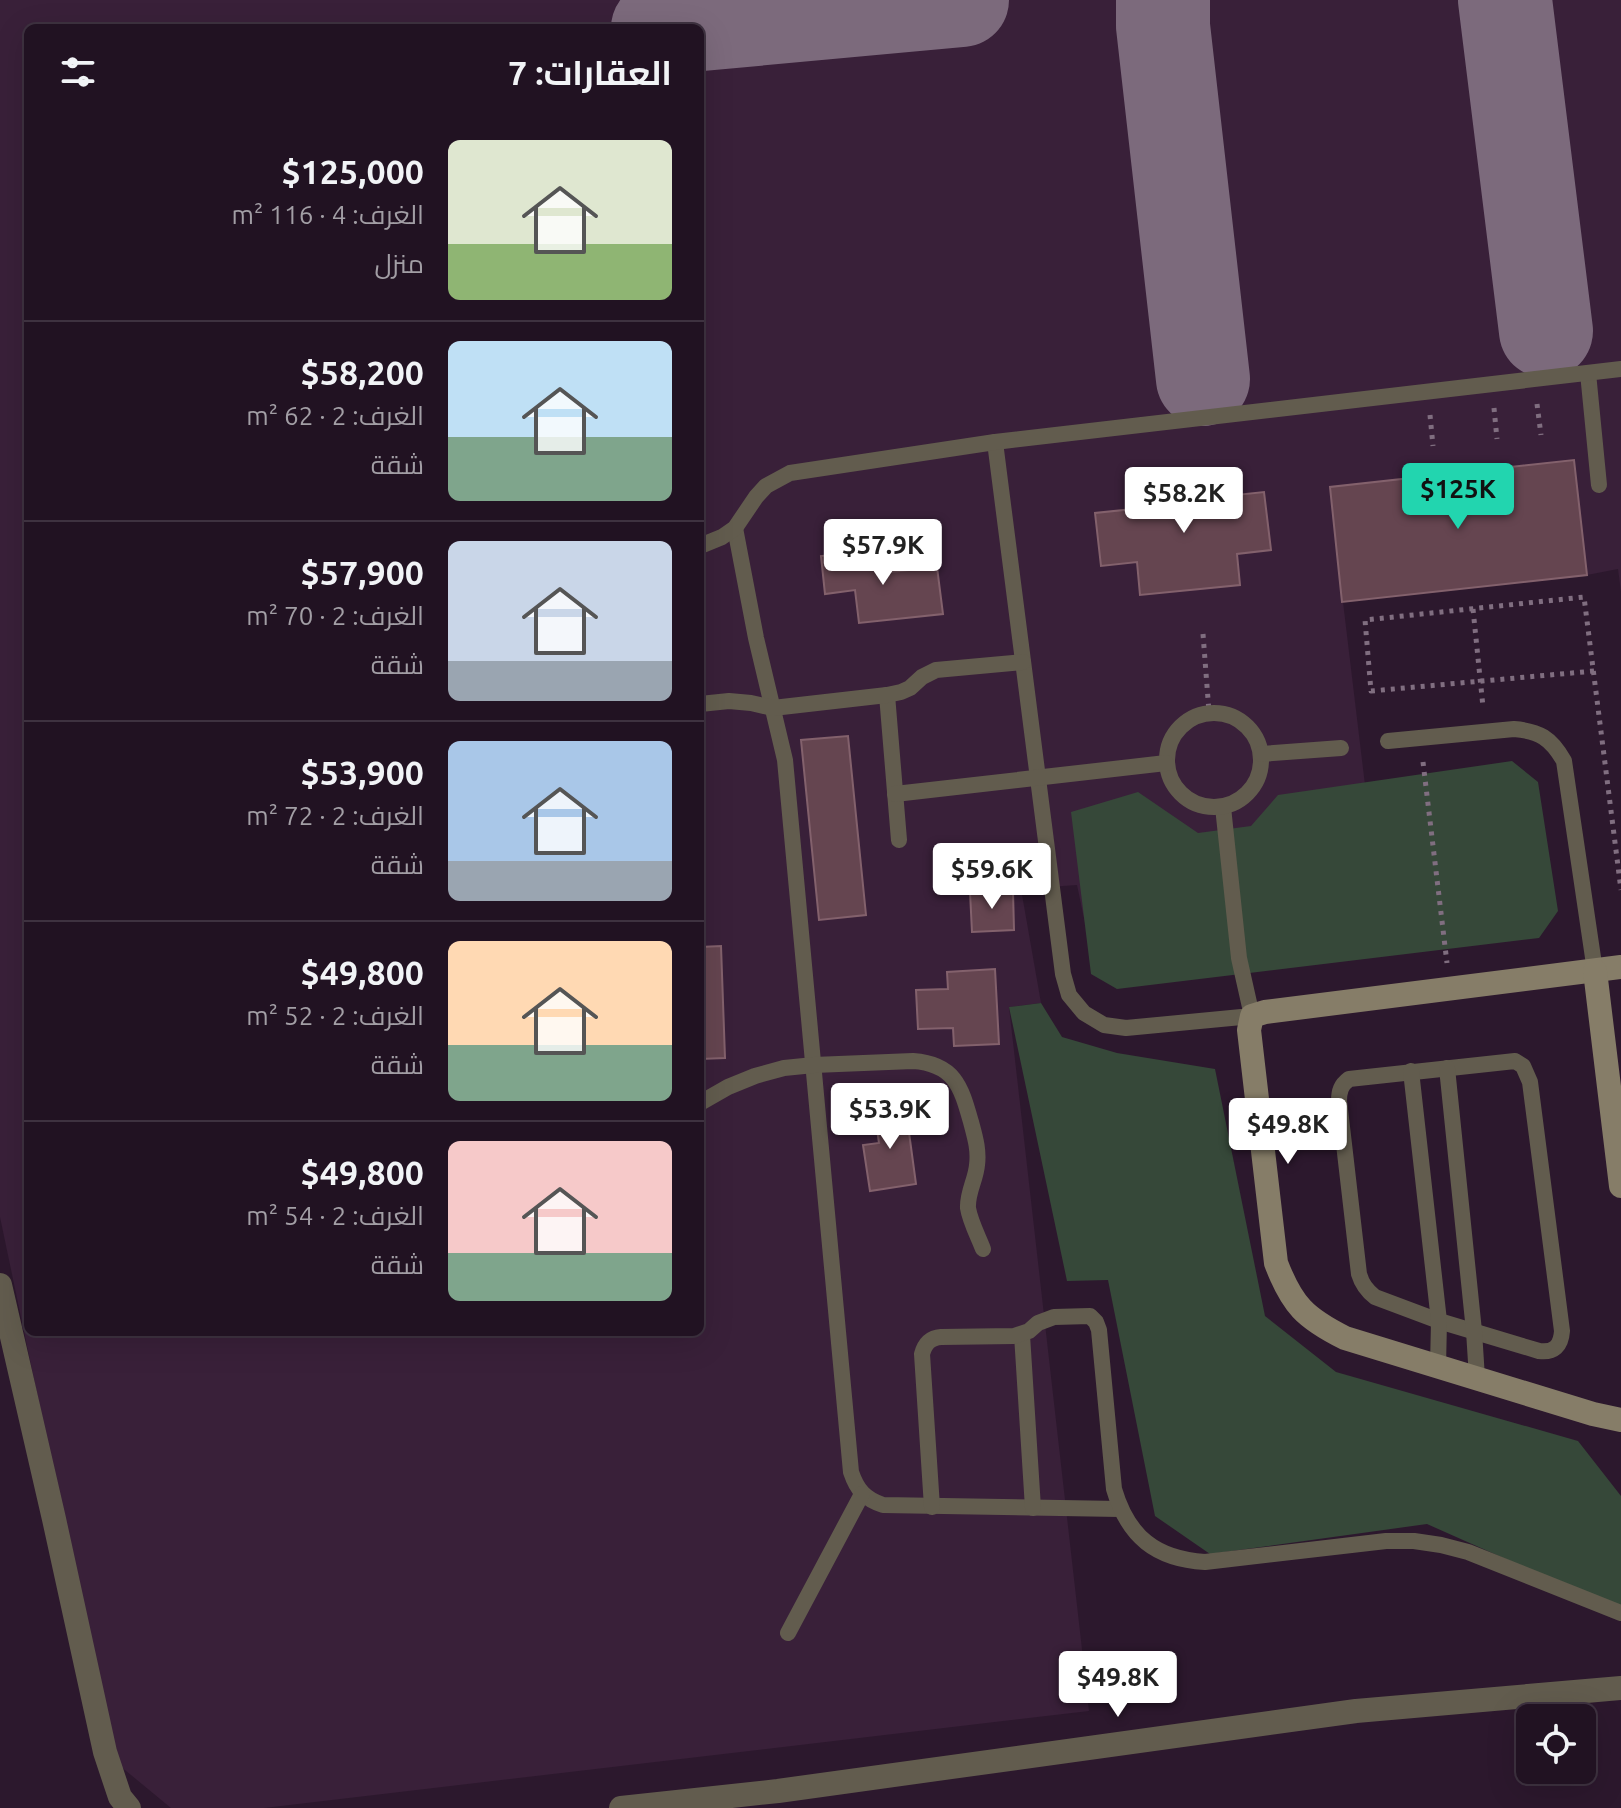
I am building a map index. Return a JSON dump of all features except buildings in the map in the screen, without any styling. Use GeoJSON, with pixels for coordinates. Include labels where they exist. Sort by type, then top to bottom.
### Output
{"type":"FeatureCollection","features":[{"type":"Feature","properties":{"kind":"street"},"geometry":{"type":"LineString","coordinates":[[1621,967],[1265,1012],[1252,1016],[1249,1030],[1276,1263],[1286,1288],[1301,1309],[1321,1326],[1345,1338],[1621,1420]]}},
{"type":"Feature","properties":{"kind":"street"},"geometry":{"type":"LineString","coordinates":[[1595,971],[1621,1186]]}},
{"type":"Feature","properties":{"kind":"street"},"geometry":{"type":"LineString","coordinates":[[0,1285],[105,1752],[120,1797],[129,1808]]}},
{"type":"Feature","properties":{"kind":"street"},"geometry":{"type":"LineString","coordinates":[[621,1808],[778,1791],[1356,1711],[1621,1688]]}},
{"type":"Feature","properties":{"kind":"lane"},"geometry":{"type":"LineString","coordinates":[[704,544],[735,528],[766,486],[790,473],[995,442],[1621,369]]}},
{"type":"Feature","properties":{"kind":"lane"},"geometry":{"type":"LineString","coordinates":[[1588,373],[1599,485]]}},
{"type":"Feature","properties":{"kind":"lane"},"geometry":{"type":"LineString","coordinates":[[995,442],[1063,974],[1069,995],[1084,1013],[1104,1025],[1126,1028],[1252,1016],[1239,958],[1223,807]]}},
{"type":"Feature","properties":{"kind":"lane"},"geometry":{"type":"LineString","coordinates":[[735,528],[756,638],[785,760],[851,1472],[855,1484],[871,1501],[883,1505],[1120,1509]]}},
{"type":"Feature","properties":{"kind":"lane"},"geometry":{"type":"LineString","coordinates":[[704,704],[729,701],[773,708],[887,695],[910,688],[936,670],[1023,662]]}},
{"type":"Feature","properties":{"kind":"lane"},"geometry":{"type":"LineString","coordinates":[[887,695],[899,840]]}},
{"type":"Feature","properties":{"kind":"lane"},"geometry":{"type":"LineString","coordinates":[[1209,712],[1227,714],[1244,723],[1256,737],[1261,754],[1260,772],[1252,788],[1239,800],[1223,807],[1203,806],[1185,798],[1172,783],[1166,763],[1168,745],[1177,729],[1192,718],[1209,712]]}},
{"type":"Feature","properties":{"kind":"lane"},"geometry":{"type":"LineString","coordinates":[[1388,741],[1514,729],[1530,730],[1544,736],[1556,747],[1564,761],[1595,971]]}},
{"type":"Feature","properties":{"kind":"lane"},"geometry":{"type":"LineString","coordinates":[[1261,754],[1341,748]]}},
{"type":"Feature","properties":{"kind":"lane"},"geometry":{"type":"LineString","coordinates":[[895,794],[1166,763]]}},
{"type":"Feature","properties":{"kind":"lane"},"geometry":{"type":"LineString","coordinates":[[1515,1061],[1528,1073],[1562,1331],[1556,1348],[1548,1352],[1539,1351],[1439,1321],[1375,1297],[1362,1283],[1339,1092],[1342,1084],[1349,1079],[1411,1071],[1515,1061]]}},
{"type":"Feature","properties":{"kind":"lane"},"geometry":{"type":"LineString","coordinates":[[704,1101],[728,1087],[784,1068],[928,1062],[941,1068],[953,1077],[961,1089],[976,1141],[978,1162],[968,1208],[983,1249]]}},
{"type":"Feature","properties":{"kind":"lane"},"geometry":{"type":"LineString","coordinates":[[1447,1068],[1477,1378]]}},
{"type":"Feature","properties":{"kind":"lane"},"geometry":{"type":"LineString","coordinates":[[1411,1071],[1439,1321],[1438,1367]]}},
{"type":"Feature","properties":{"kind":"lane"},"geometry":{"type":"LineString","coordinates":[[932,1507],[922,1354],[928,1341],[934,1337],[1022,1335],[1045,1319],[1090,1316],[1099,1330],[1114,1489],[1120,1509],[1146,1543],[1164,1554],[1184,1561],[1205,1562],[1386,1541],[1414,1541],[1468,1552],[1621,1613]]}},
{"type":"Feature","properties":{"kind":"lane"},"geometry":{"type":"LineString","coordinates":[[1022,1335],[1033,1508]]}},
{"type":"Feature","properties":{"kind":"lane"},"geometry":{"type":"LineString","coordinates":[[788,1633],[862,1494]]}},
{"type":"Feature","properties":{"kind":"path"},"geometry":{"type":"LineString","coordinates":[[1594,671],[1371,691],[1365,620],[1584,597],[1594,671],[1621,890]]}},
{"type":"Feature","properties":{"kind":"path"},"geometry":{"type":"LineString","coordinates":[[1473,609],[1485,731]]}},
{"type":"Feature","properties":{"kind":"path"},"geometry":{"type":"LineString","coordinates":[[1203,634],[1209,712]]}},
{"type":"Feature","properties":{"kind":"path"},"geometry":{"type":"LineString","coordinates":[[1421,737],[1450,989]]}},
{"type":"Feature","properties":{"kind":"path"},"geometry":{"type":"LineString","coordinates":[[1612,818],[1621,816]]}},
{"type":"Feature","properties":{"kind":"shaded area"},"geometry":{"type":"Polygon","coordinates":[[[0,0],[1621,0],[1621,592],[1618,569],[1343,602],[1384,943],[1090,947],[1077,885],[1021,889],[1041,1003],[1009,1007],[1089,1711],[264,1808],[171,1808],[114,1761],[25,1336],[704,1336],[704,24],[24,24],[24,1332],[0,1217],[0,0]]]}},
{"type":"Feature","properties":{"kind":"green space"},"geometry":{"type":"Polygon","coordinates":[[[1512,761],[1538,782],[1558,911],[1539,938],[1117,989],[1091,974],[1071,812],[1138,792],[1198,833],[1251,826],[1278,795],[1512,761]]]}},
{"type":"Feature","properties":{"kind":"green space"},"geometry":{"type":"Polygon","coordinates":[[[1041,1003],[1062,1037],[1117,1053],[1215,1069],[1265,1316],[1336,1372],[1578,1441],[1621,1496],[1621,1610],[1427,1524],[1210,1554],[1155,1516],[1108,1280],[1067,1281],[1009,1007],[1041,1003]]]}},
{"type":"Feature","properties":{"kind":"taxiway"},"geometry":{"type":"LineString","coordinates":[[701,24],[962,0]]}},
{"type":"Feature","properties":{"kind":"taxiway"},"geometry":{"type":"LineString","coordinates":[[1163,0],[1163,26],[1203,379]]}},
{"type":"Feature","properties":{"kind":"taxiway"},"geometry":{"type":"LineString","coordinates":[[1505,0],[1546,331]]}}]}
